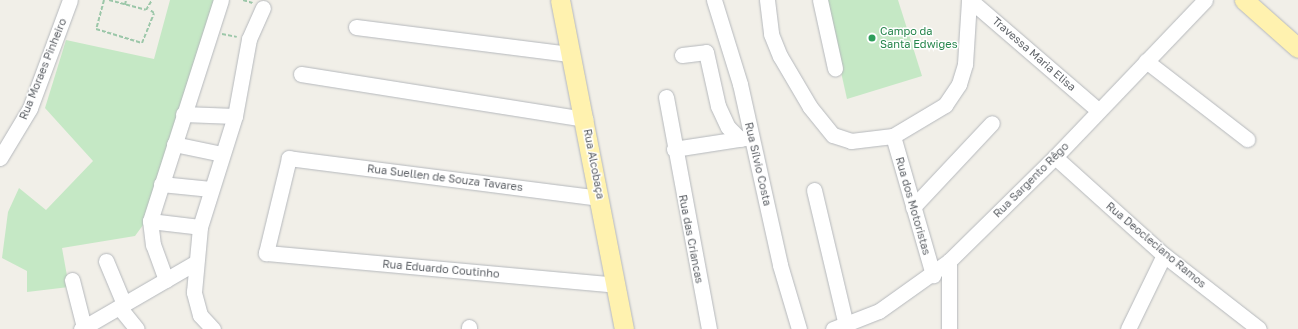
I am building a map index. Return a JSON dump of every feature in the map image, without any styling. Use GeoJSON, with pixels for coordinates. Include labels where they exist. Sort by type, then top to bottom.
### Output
{"type":"FeatureCollection","features":[{"type":"Feature","properties":{"kind":"main road","name":"Rua Alcobaça"},"geometry":{"type":"LineString","coordinates":[[560,0],[586,119],[624,329]]}},
{"type":"Feature","properties":{"kind":"main road"},"geometry":{"type":"LineString","coordinates":[[1244,0],[1298,48]]}},
{"type":"Feature","properties":{"kind":"street","name":"Rua Moraes Pinheiro"},"geometry":{"type":"LineString","coordinates":[[0,158],[30,108],[70,0]]}},
{"type":"Feature","properties":{"kind":"street"},"geometry":{"type":"LineString","coordinates":[[166,280],[153,245],[150,221],[209,31],[221,0]]}},
{"type":"Feature","properties":{"kind":"street","name":"Rua Sílvio Costa"},"geometry":{"type":"LineString","coordinates":[[714,0],[746,138],[799,329]]}},
{"type":"Feature","properties":{"kind":"street"},"geometry":{"type":"LineString","coordinates":[[767,0],[772,34],[780,56],[823,126],[833,135],[851,141],[893,136],[944,105],[959,84],[965,64],[970,0]]}},
{"type":"Feature","properties":{"kind":"street"},"geometry":{"type":"LineString","coordinates":[[820,0],[835,68]]}},
{"type":"Feature","properties":{"kind":"street","name":"Travessa Maria Elisa"},"geometry":{"type":"LineString","coordinates":[[970,0],[1098,110]]}},
{"type":"Feature","properties":{"kind":"street","name":"Rua Sargento Rêgo"},"geometry":{"type":"LineString","coordinates":[[840,327],[879,311],[933,275],[949,261],[1055,157],[1098,110],[1205,0]]}},
{"type":"Feature","properties":{"kind":"street"},"geometry":{"type":"LineString","coordinates":[[213,329],[200,315],[196,304],[195,263],[200,227],[235,116],[249,39],[263,8]]}},
{"type":"Feature","properties":{"kind":"street"},"geometry":{"type":"LineString","coordinates":[[356,26],[571,54]]}},
{"type":"Feature","properties":{"kind":"street"},"geometry":{"type":"LineString","coordinates":[[682,55],[706,52],[718,106],[728,127],[746,138]]}},
{"type":"Feature","properties":{"kind":"street"},"geometry":{"type":"LineString","coordinates":[[1146,61],[1247,138]]}},
{"type":"Feature","properties":{"kind":"street"},"geometry":{"type":"LineString","coordinates":[[301,74],[586,119]]}},
{"type":"Feature","properties":{"kind":"street","name":"Rua das Criancas"},"geometry":{"type":"LineString","coordinates":[[666,97],[674,149],[708,329]]}},
{"type":"Feature","properties":{"kind":"street"},"geometry":{"type":"LineString","coordinates":[[183,114],[235,116]]}},
{"type":"Feature","properties":{"kind":"street"},"geometry":{"type":"LineString","coordinates":[[913,207],[992,123]]}},
{"type":"Feature","properties":{"kind":"street","name":"Rua dos Motoristas"},"geometry":{"type":"LineString","coordinates":[[893,136],[933,275]]}},
{"type":"Feature","properties":{"kind":"street"},"geometry":{"type":"LineString","coordinates":[[674,149],[746,138]]}},
{"type":"Feature","properties":{"kind":"street"},"geometry":{"type":"LineString","coordinates":[[174,144],[222,154]]}},
{"type":"Feature","properties":{"kind":"street","name":"Rua Deocleciano Ramos"},"geometry":{"type":"LineString","coordinates":[[1055,157],[1164,255],[1258,329]]}},
{"type":"Feature","properties":{"kind":"street","name":"Rua Suellen de Souza Tavares"},"geometry":{"type":"LineString","coordinates":[[266,253],[289,158],[600,198]]}},
{"type":"Feature","properties":{"kind":"street"},"geometry":{"type":"LineString","coordinates":[[161,184],[211,190]]}},
{"type":"Feature","properties":{"kind":"street"},"geometry":{"type":"LineString","coordinates":[[814,190],[840,327]]}},
{"type":"Feature","properties":{"kind":"street"},"geometry":{"type":"LineString","coordinates":[[150,221],[200,227]]}},
{"type":"Feature","properties":{"kind":"street","name":"Rua Eduardo Coutinho"},"geometry":{"type":"LineString","coordinates":[[266,253],[617,285]]}},
{"type":"Feature","properties":{"kind":"street"},"geometry":{"type":"LineString","coordinates":[[1128,329],[1164,255]]}},
{"type":"Feature","properties":{"kind":"street"},"geometry":{"type":"LineString","coordinates":[[106,261],[122,306],[137,329]]}},
{"type":"Feature","properties":{"kind":"street"},"geometry":{"type":"LineString","coordinates":[[949,261],[949,329]]}},
{"type":"Feature","properties":{"kind":"street"},"geometry":{"type":"LineString","coordinates":[[72,280],[82,328],[195,263]]}},
{"type":"Feature","properties":{"kind":"path"},"geometry":{"type":"LineString","coordinates":[[104,0],[96,29],[142,42],[154,13],[149,9],[125,5],[109,0]]}},
{"type":"Feature","properties":{"kind":"path"},"geometry":{"type":"LineString","coordinates":[[125,5],[126,0]]}},
{"type":"Feature","properties":{"kind":"path"},"geometry":{"type":"LineString","coordinates":[[149,9],[152,0]]}},
{"type":"Feature","properties":{"kind":"path"},"geometry":{"type":"LineString","coordinates":[[209,31],[249,39]]}},
{"type":"Feature","properties":{"kind":"green space"},"geometry":{"type":"Polygon","coordinates":[[[170,0],[214,0],[143,225],[135,236],[62,248],[69,287],[27,292],[27,271],[2,258],[8,212],[19,188],[46,210],[93,161],[45,108],[66,40],[154,59],[170,0]]]}},
{"type":"Feature","properties":{"kind":"green space","name":"Campo da Santa Edwiges"},"geometry":{"type":"Polygon","coordinates":[[[825,0],[898,0],[922,76],[847,99],[825,0]]]}},
{"type":"Feature","properties":{"kind":"place","name":"Campo da Santa Edwiges"},"geometry":{"type":"Point","coordinates":[872,38]}}]}
